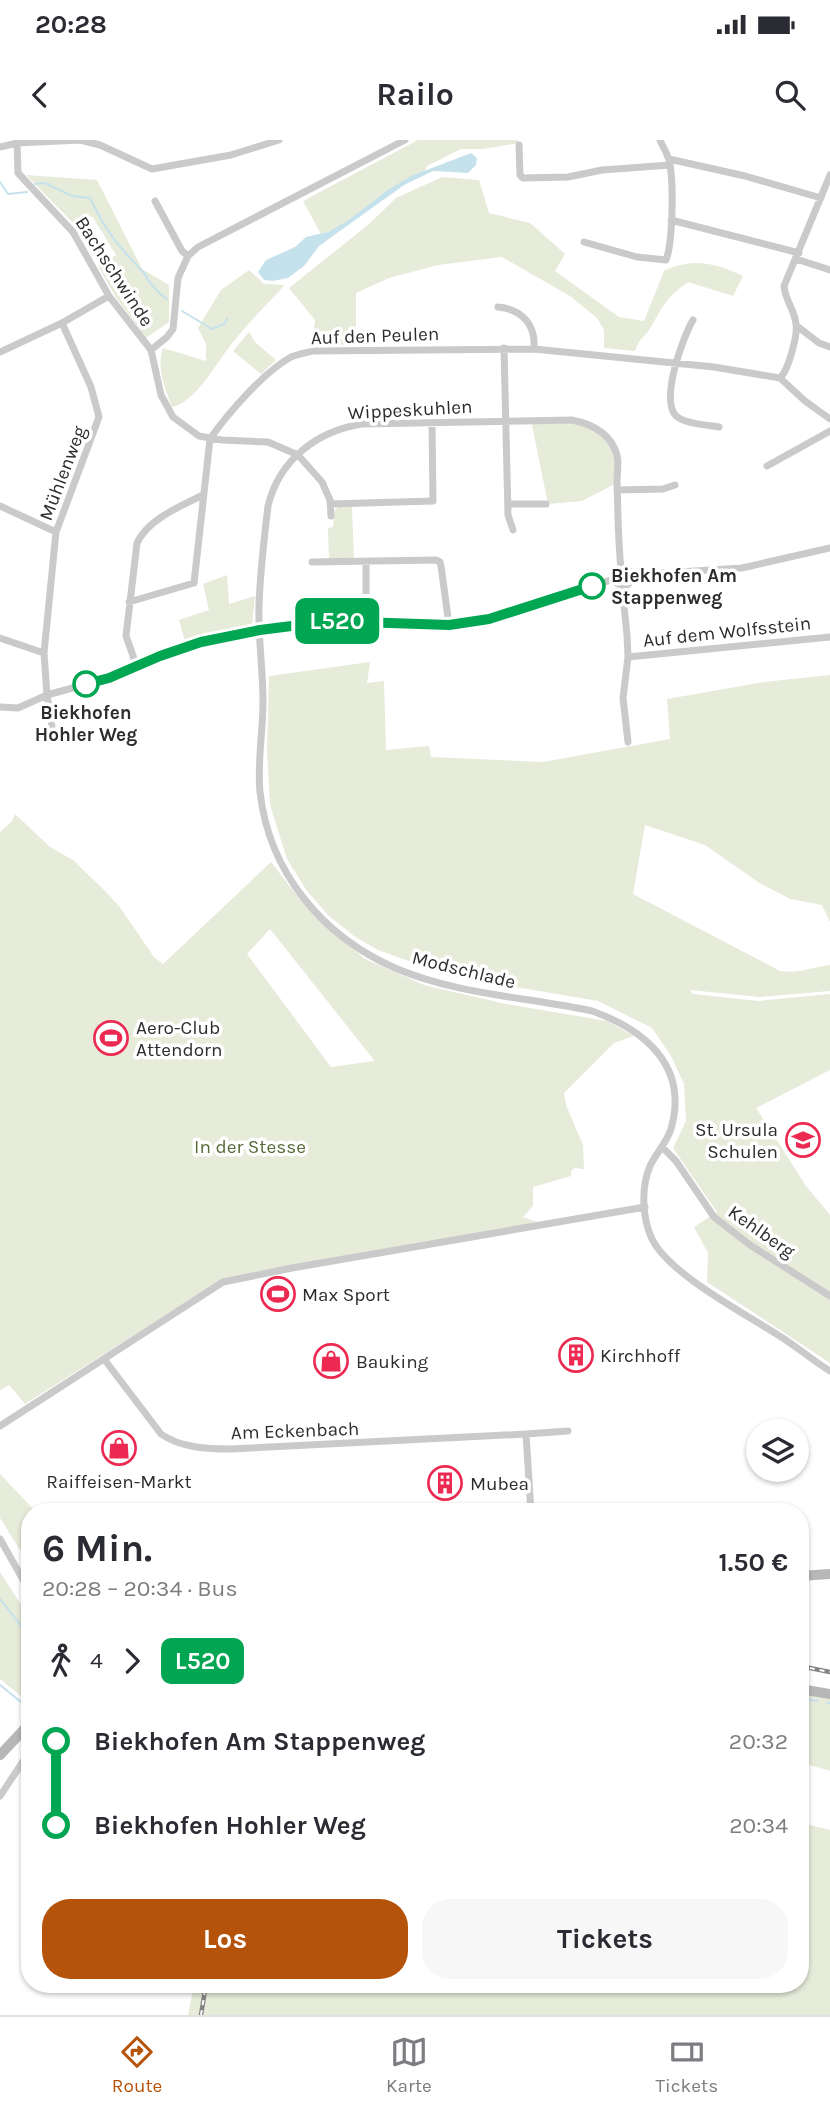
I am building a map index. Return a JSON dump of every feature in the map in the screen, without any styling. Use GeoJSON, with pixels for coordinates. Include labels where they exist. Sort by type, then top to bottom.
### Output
{"type":"FeatureCollection","features":[{"type":"Feature","properties":{"kind":"main road"},"geometry":{"type":"LineString","coordinates":[[809,1575],[830,1574]]}},
{"type":"Feature","properties":{"kind":"main road"},"geometry":{"type":"LineString","coordinates":[[809,1690],[830,1694]]}},
{"type":"Feature","properties":{"kind":"main road"},"geometry":{"type":"LineString","coordinates":[[0,1755],[21,1733]]}},
{"type":"Feature","properties":{"kind":"street"},"geometry":{"type":"LineString","coordinates":[[0,147],[17,143],[80,141],[100,145],[152,169],[231,155],[279,140]]}},
{"type":"Feature","properties":{"kind":"street"},"geometry":{"type":"LineString","coordinates":[[151,350],[173,329],[176,288],[182,266],[198,247],[405,140]]}},
{"type":"Feature","properties":{"kind":"street"},"geometry":{"type":"LineString","coordinates":[[584,242],[662,261],[668,257],[671,220],[669,162],[660,140]]}},
{"type":"Feature","properties":{"kind":"street","name":"Bachschwinde"},"geometry":{"type":"LineString","coordinates":[[17,143],[18,173],[73,232],[109,296],[151,350],[159,388],[169,411],[180,424],[210,439],[268,442],[298,455]]}},
{"type":"Feature","properties":{"kind":"street"},"geometry":{"type":"LineString","coordinates":[[519,145],[520,175],[523,178],[568,177],[669,162],[745,176],[821,198]]}},
{"type":"Feature","properties":{"kind":"street"},"geometry":{"type":"LineString","coordinates":[[830,176],[785,286],[797,326],[819,343],[830,347]]}},
{"type":"Feature","properties":{"kind":"street"},"geometry":{"type":"LineString","coordinates":[[155,201],[182,251],[188,256]]}},
{"type":"Feature","properties":{"kind":"street"},"geometry":{"type":"LineString","coordinates":[[671,220],[797,256],[830,270]]}},
{"type":"Feature","properties":{"kind":"street"},"geometry":{"type":"LineString","coordinates":[[0,352],[62,323],[109,296]]}},
{"type":"Feature","properties":{"kind":"street"},"geometry":{"type":"LineString","coordinates":[[498,307],[508,308],[522,315],[534,332],[534,349]]}},
{"type":"Feature","properties":{"kind":"street"},"geometry":{"type":"LineString","coordinates":[[693,320],[683,338],[671,398],[676,416],[719,427]]}},
{"type":"Feature","properties":{"kind":"street","name":"Mühlenweg"},"geometry":{"type":"LineString","coordinates":[[52,727],[44,653],[56,532],[99,417],[91,387],[62,323]]}},
{"type":"Feature","properties":{"kind":"street"},"geometry":{"type":"LineString","coordinates":[[797,326],[790,357],[780,378],[830,419]]}},
{"type":"Feature","properties":{"kind":"street"},"geometry":{"type":"LineString","coordinates":[[504,348],[508,515],[513,530]]}},
{"type":"Feature","properties":{"kind":"street","name":"Auf den Peulen"},"geometry":{"type":"LineString","coordinates":[[210,439],[221,422],[275,368],[294,356],[313,351],[534,349],[780,378]]}},
{"type":"Feature","properties":{"kind":"street","name":"Wippeskuhlen"},"geometry":{"type":"LineString","coordinates":[[260,630],[259,606],[268,506],[277,481],[298,455],[317,438],[344,426],[572,420],[597,429],[610,440],[617,456],[617,534],[621,569]]}},
{"type":"Feature","properties":{"kind":"street"},"geometry":{"type":"LineString","coordinates":[[331,504],[433,501],[432,423]]}},
{"type":"Feature","properties":{"kind":"street"},"geometry":{"type":"LineString","coordinates":[[767,466],[830,430]]}},
{"type":"Feature","properties":{"kind":"street"},"geometry":{"type":"LineString","coordinates":[[129,602],[194,583],[210,439]]}},
{"type":"Feature","properties":{"kind":"street"},"geometry":{"type":"LineString","coordinates":[[298,455],[322,482],[331,504],[331,516]]}},
{"type":"Feature","properties":{"kind":"street"},"geometry":{"type":"LineString","coordinates":[[617,490],[663,489],[675,485]]}},
{"type":"Feature","properties":{"kind":"street"},"geometry":{"type":"LineString","coordinates":[[136,667],[126,636],[137,543],[142,533],[178,507],[203,495]]}},
{"type":"Feature","properties":{"kind":"street"},"geometry":{"type":"LineString","coordinates":[[508,504],[546,504]]}},
{"type":"Feature","properties":{"kind":"street"},"geometry":{"type":"LineString","coordinates":[[0,507],[56,532]]}},
{"type":"Feature","properties":{"kind":"street"},"geometry":{"type":"LineString","coordinates":[[631,575],[742,568],[830,548]]}},
{"type":"Feature","properties":{"kind":"street"},"geometry":{"type":"LineString","coordinates":[[312,562],[440,562],[449,625]]}},
{"type":"Feature","properties":{"kind":"street"},"geometry":{"type":"LineString","coordinates":[[366,562],[366,622]]}},
{"type":"Feature","properties":{"kind":"street"},"geometry":{"type":"LineString","coordinates":[[621,569],[631,575],[629,583],[622,586],[614,579],[616,572],[621,569]]}},
{"type":"Feature","properties":{"kind":"street"},"geometry":{"type":"LineString","coordinates":[[0,708],[18,708],[47,695],[109,678],[201,642],[260,630],[331,621],[449,625],[489,619],[614,579]]}},
{"type":"Feature","properties":{"kind":"street"},"geometry":{"type":"LineString","coordinates":[[622,586],[628,657],[623,698],[628,742]]}},
{"type":"Feature","properties":{"kind":"street","name":"Modschlade"},"geometry":{"type":"LineString","coordinates":[[260,630],[263,702],[260,791],[271,841],[286,873],[301,896],[317,915],[354,946],[396,968],[422,978],[476,991],[592,1011],[637,1032],[654,1047],[670,1073],[675,1103],[671,1127],[646,1179],[645,1207]]}},
{"type":"Feature","properties":{"kind":"street","name":"Auf dem Wolfsstein"},"geometry":{"type":"LineString","coordinates":[[628,657],[830,637]]}},
{"type":"Feature","properties":{"kind":"street"},"geometry":{"type":"LineString","coordinates":[[0,638],[44,653]]}},
{"type":"Feature","properties":{"kind":"street","name":"Kehlberg"},"geometry":{"type":"LineString","coordinates":[[662,1147],[677,1161],[714,1217],[830,1296]]}},
{"type":"Feature","properties":{"kind":"street"},"geometry":{"type":"LineString","coordinates":[[0,1426],[228,1280],[645,1207],[652,1240],[670,1261],[698,1284],[830,1371]]}},
{"type":"Feature","properties":{"kind":"street","name":"Am Eckenbach"},"geometry":{"type":"LineString","coordinates":[[104,1359],[161,1434],[193,1446],[231,1449],[568,1431]]}},
{"type":"Feature","properties":{"kind":"street"},"geometry":{"type":"LineString","coordinates":[[526,1434],[530,1503]]}},
{"type":"Feature","properties":{"kind":"street"},"geometry":{"type":"LineString","coordinates":[[0,1539],[21,1576]]}},
{"type":"Feature","properties":{"kind":"street"},"geometry":{"type":"LineString","coordinates":[[0,1796],[21,1764]]}},
{"type":"Feature","properties":{"kind":"green space"},"geometry":{"type":"Polygon","coordinates":[[[418,140],[517,140],[519,143],[483,149],[461,149],[427,166],[425,171],[398,185],[348,221],[321,234],[303,201],[418,140]]]}},
{"type":"Feature","properties":{"kind":"green space"},"geometry":{"type":"Polygon","coordinates":[[[26,175],[97,180],[142,269],[169,285],[169,322],[146,338],[115,296],[98,266],[116,255],[92,216],[76,226],[26,175]]]}},
{"type":"Feature","properties":{"kind":"green space"},"geometry":{"type":"Polygon","coordinates":[[[442,177],[479,180],[489,213],[530,223],[565,254],[555,271],[619,317],[644,321],[664,271],[675,267],[704,263],[743,276],[733,296],[688,282],[666,302],[635,351],[604,348],[604,330],[597,318],[570,296],[502,257],[438,265],[389,278],[356,293],[356,344],[312,346],[315,320],[289,288],[368,225],[396,198],[442,177]]]}},
{"type":"Feature","properties":{"kind":"green space"},"geometry":{"type":"Polygon","coordinates":[[[249,270],[264,284],[285,285],[240,333],[196,392],[172,407],[161,370],[163,348],[206,361],[206,344],[198,328],[221,290],[249,270]]]}},
{"type":"Feature","properties":{"kind":"green space"},"geometry":{"type":"Polygon","coordinates":[[[249,332],[255,342],[276,360],[261,374],[233,351],[249,332]]]}},
{"type":"Feature","properties":{"kind":"green space"},"geometry":{"type":"Polygon","coordinates":[[[531,420],[572,420],[597,429],[617,456],[617,483],[582,501],[548,504],[531,420]]]}},
{"type":"Feature","properties":{"kind":"green space"},"geometry":{"type":"Polygon","coordinates":[[[338,507],[352,507],[354,559],[329,559],[328,528],[333,527],[335,510],[338,507]]]}},
{"type":"Feature","properties":{"kind":"green space"},"geometry":{"type":"Polygon","coordinates":[[[227,575],[229,604],[255,596],[252,626],[185,642],[179,620],[209,610],[203,584],[227,575]]]}},
{"type":"Feature","properties":{"kind":"green space"},"geometry":{"type":"Polygon","coordinates":[[[370,662],[367,683],[384,681],[386,750],[429,746],[431,757],[543,762],[670,739],[667,699],[764,682],[830,675],[830,922],[822,905],[790,899],[758,882],[705,845],[645,825],[633,894],[780,971],[799,971],[830,965],[830,991],[759,997],[690,990],[693,994],[758,1001],[830,994],[830,1070],[756,1108],[806,1186],[830,1215],[830,1363],[707,1282],[708,1253],[694,1227],[717,1212],[673,1148],[686,1121],[684,1084],[671,1056],[652,1028],[598,1001],[450,976],[378,950],[354,936],[328,915],[307,891],[287,859],[270,805],[267,751],[269,676],[370,662]]]}},
{"type":"Feature","properties":{"kind":"green space","name":"In der Stesse"},"geometry":{"type":"Polygon","coordinates":[[[15,814],[50,847],[73,860],[119,906],[154,957],[163,964],[271,862],[302,902],[332,932],[365,959],[424,985],[506,1004],[607,1021],[634,1036],[614,1043],[564,1093],[566,1105],[583,1145],[584,1169],[575,1168],[571,1171],[571,1176],[533,1187],[533,1206],[523,1217],[540,1223],[221,1280],[25,1404],[9,1385],[0,1390],[0,832],[12,821],[15,814]],[[270,929],[247,954],[331,1067],[374,1060],[270,929]]]}},
{"type":"Feature","properties":{"kind":"green space"},"geometry":{"type":"Polygon","coordinates":[[[0,1474],[27,1503],[21,1503],[20,1550],[0,1518],[0,1474]]]}},
{"type":"Feature","properties":{"kind":"green space"},"geometry":{"type":"Polygon","coordinates":[[[0,1572],[21,1605],[21,1696],[0,1679],[0,1572]]]}},
{"type":"Feature","properties":{"kind":"green space"},"geometry":{"type":"Polygon","coordinates":[[[809,1696],[830,1699],[830,1771],[809,1765],[809,1696]]]}},
{"type":"Feature","properties":{"kind":"green space"},"geometry":{"type":"Polygon","coordinates":[[[809,1824],[830,1830],[830,2015],[188,2015],[192,1993],[809,1993],[809,1824]]]}},
{"type":"Feature","properties":{"kind":"water"},"geometry":{"type":"Polygon","coordinates":[[[471,153],[477,158],[476,165],[468,173],[433,171],[404,185],[319,246],[304,266],[288,278],[264,280],[258,272],[266,260],[295,247],[306,237],[328,232],[349,220],[389,189],[411,176],[471,153]]]}},
{"type":"Feature","properties":{"kind":"waterway"},"geometry":{"type":"LineString","coordinates":[[0,182],[8,194],[27,192]]}},
{"type":"Feature","properties":{"kind":"waterway"},"geometry":{"type":"LineString","coordinates":[[35,184],[45,183],[72,196],[90,198],[114,239],[154,288],[167,299]]}},
{"type":"Feature","properties":{"kind":"waterway"},"geometry":{"type":"LineString","coordinates":[[182,311],[212,329],[224,324],[227,319]]}},
{"type":"Feature","properties":{"kind":"waterway"},"geometry":{"type":"LineString","coordinates":[[0,1599],[21,1626]]}},
{"type":"Feature","properties":{"kind":"waterway"},"geometry":{"type":"LineString","coordinates":[[0,1685],[21,1702]]}},
{"type":"Feature","properties":{"kind":"waterway"},"geometry":{"type":"LineString","coordinates":[[809,1700],[817,1701]]}},
{"type":"Feature","properties":{"kind":"railway"},"geometry":{"type":"LineString","coordinates":[[809,1668],[830,1672]]}},
{"type":"Feature","properties":{"kind":"railway"},"geometry":{"type":"LineString","coordinates":[[201,2015],[205,1993]]}},
{"type":"Feature","properties":{"kind":"bus line","name":"L520"},"geometry":{"type":"LineString","coordinates":[[86,684],[109,678],[201,642],[260,630],[331,621],[449,625],[489,619],[592,586]]}},
{"type":"Feature","properties":{"kind":"place","name":"Biekhofen Am Stappenweg"},"geometry":{"type":"Point","coordinates":[592,586]}},
{"type":"Feature","properties":{"kind":"place","name":"Biekhofen Hohler Weg"},"geometry":{"type":"Point","coordinates":[86,684]}},
{"type":"Feature","properties":{"kind":"place","name":"Aero-Club Attendorn"},"geometry":{"type":"Point","coordinates":[111,1038]}},
{"type":"Feature","properties":{"kind":"place","name":"St. Ursula Schulen"},"geometry":{"type":"Point","coordinates":[803,1140]}},
{"type":"Feature","properties":{"kind":"place","name":"Max Sport"},"geometry":{"type":"Point","coordinates":[278,1294]}},
{"type":"Feature","properties":{"kind":"place","name":"Kirchhoff"},"geometry":{"type":"Point","coordinates":[576,1355]}},
{"type":"Feature","properties":{"kind":"place","name":"Bauking"},"geometry":{"type":"Point","coordinates":[331,1361]}},
{"type":"Feature","properties":{"kind":"place","name":"Raiffeisen-Markt"},"geometry":{"type":"Point","coordinates":[119,1448]}},
{"type":"Feature","properties":{"kind":"place","name":"Mubea"},"geometry":{"type":"Point","coordinates":[445,1483]}}]}
